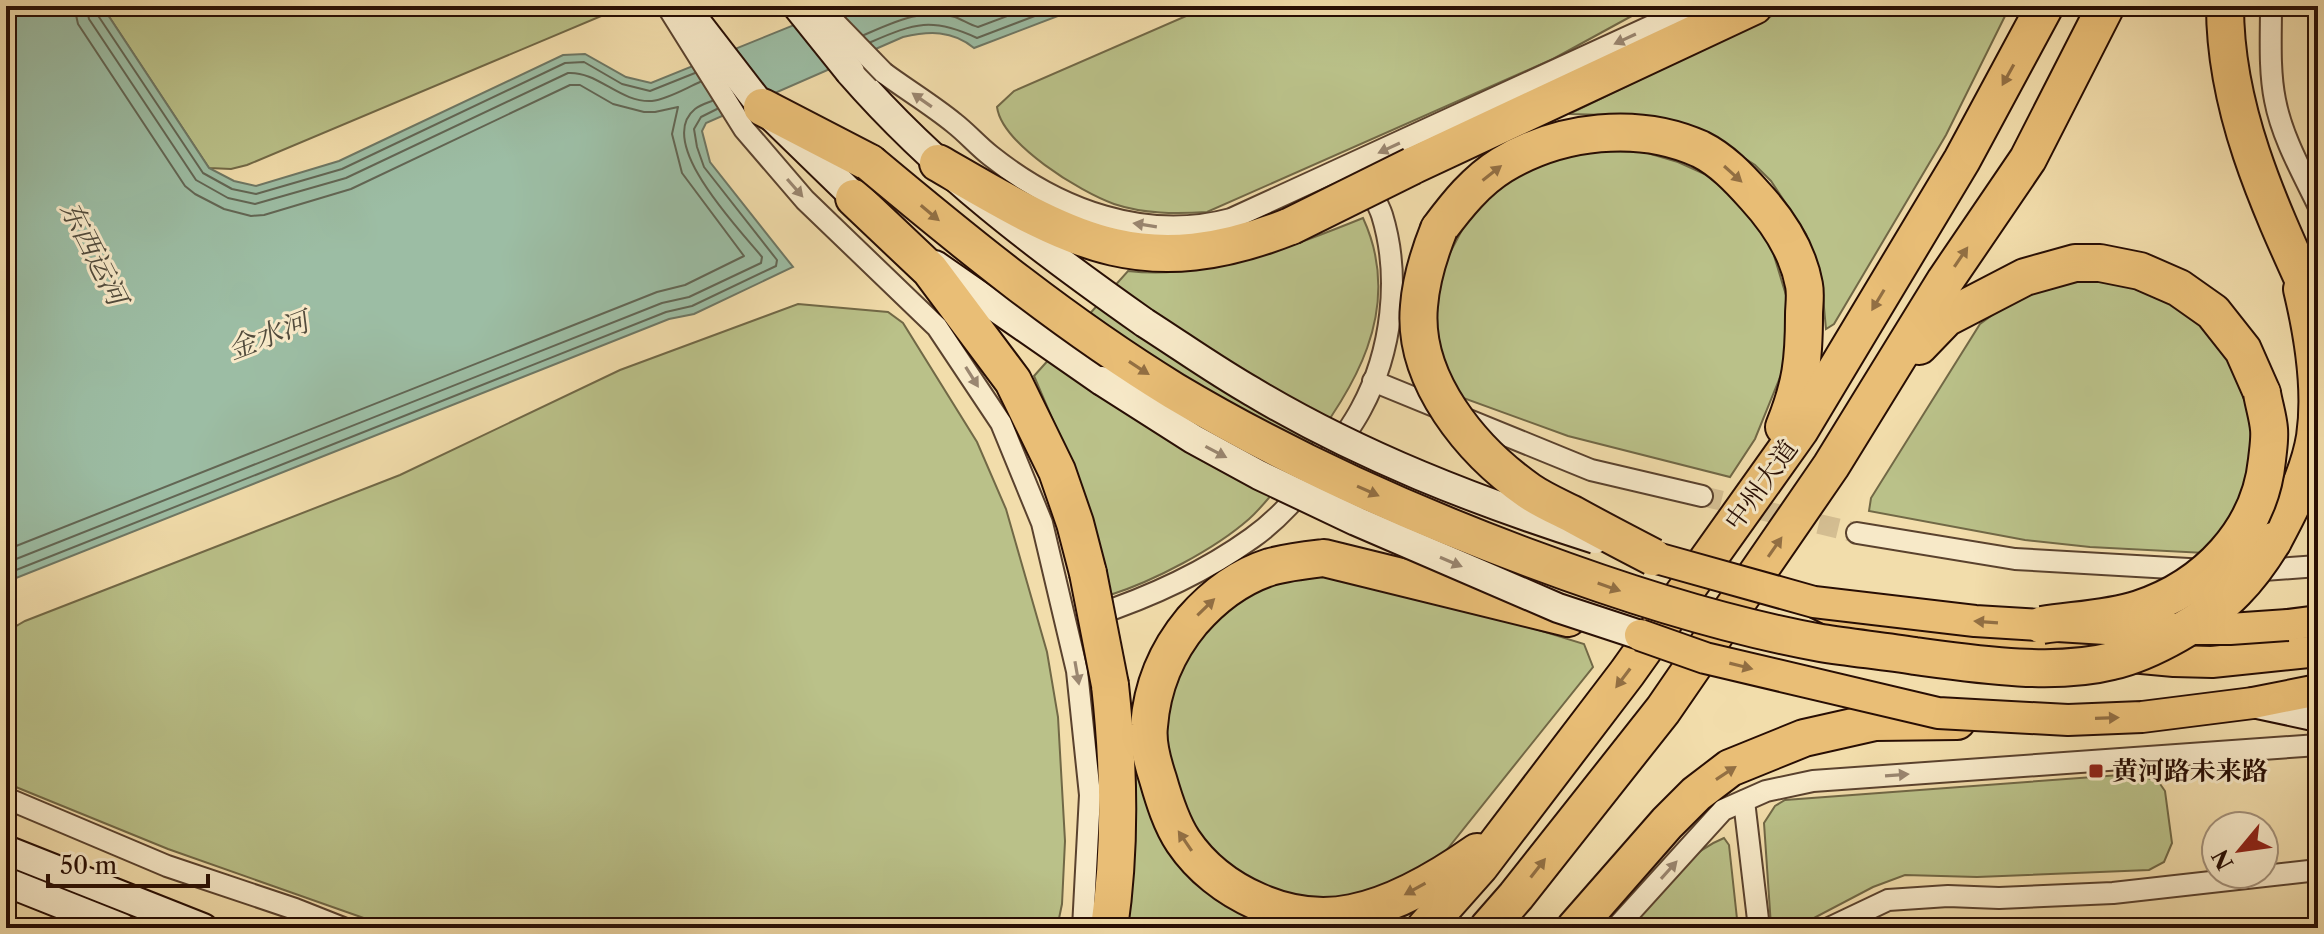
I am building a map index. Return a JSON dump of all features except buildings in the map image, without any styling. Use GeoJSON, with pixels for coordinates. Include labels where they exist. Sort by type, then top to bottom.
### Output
{"type":"FeatureCollection","features":[{"type":"Feature","properties":{"kind":"highway"},"geometry":{"type":"LineString","coordinates":[[938,163],[1035,219],[1104,247],[1156,254],[1189,254],[1258,239],[1291,226],[1754,6]]}},
{"type":"Feature","properties":{"kind":"highway","name":"中州大道"},"geometry":{"type":"LineString","coordinates":[[1425,928],[1505,833],[1627,673],[1800,430],[1962,160],[2045,6]]}},
{"type":"Feature","properties":{"kind":"highway","name":"中州大道"},"geometry":{"type":"LineString","coordinates":[[1488,928],[1663,710],[1831,466],[1945,281],[2028,159],[2106,6]]}},
{"type":"Feature","properties":{"kind":"highway"},"geometry":{"type":"LineString","coordinates":[[2225,6],[2236,100],[2255,169],[2318,312]]}},
{"type":"Feature","properties":{"kind":"highway"},"geometry":{"type":"LineString","coordinates":[[753,118],[870,163],[995,268],[1089,335],[1174,391],[1299,461],[1453,529],[1613,589],[1714,619],[1820,643],[1987,665],[2059,667],[2111,662],[2148,648],[2202,617],[2232,594],[2255,569],[2296,495],[2315,438],[2316,396],[2310,322],[2296,263]]}},
{"type":"Feature","properties":{"kind":"highway"},"geometry":{"type":"LineString","coordinates":[[1653,557],[1531,492],[1491,460],[1462,428],[1433,380],[1420,340],[1419,308],[1426,264],[1439,229],[1464,196],[1501,166],[1536,149],[1573,137],[1617,133],[1659,136],[1701,150],[1731,170],[1761,203],[1790,243],[1804,286],[1804,358],[1797,394],[1761,486]]}},
{"type":"Feature","properties":{"kind":"highway"},"geometry":{"type":"LineString","coordinates":[[854,198],[930,270],[1013,381],[1057,471],[1088,573],[1110,685],[1118,783],[1118,829],[1109,928]]}},
{"type":"Feature","properties":{"kind":"highway"},"geometry":{"type":"LineString","coordinates":[[1883,381],[1946,318],[2025,277],[2075,263],[2100,263],[2140,271],[2179,288],[2213,312],[2243,350],[2262,393],[2270,431],[2265,481],[2255,512],[2232,546],[2204,575],[2138,609],[2042,625]]}},
{"type":"Feature","properties":{"kind":"highway"},"geometry":{"type":"LineString","coordinates":[[1505,833],[1459,865],[1403,896],[1352,913],[1303,914],[1256,902],[1224,882],[1197,857],[1183,840],[1165,806],[1154,767],[1149,727],[1161,670],[1176,640],[1202,609],[1228,587],[1271,567],[1324,558],[1640,635]]}},
{"type":"Feature","properties":{"kind":"highway"},"geometry":{"type":"LineString","coordinates":[[1575,928],[1696,794],[1730,768],[1777,747],[1875,722],[2068,720]]}},
{"type":"Feature","properties":{"kind":"main road"},"geometry":{"type":"LineString","coordinates":[[797,6],[886,112],[938,163],[1037,246],[1145,323],[1253,392],[1370,454],[1443,486],[1653,557],[1814,602],[1961,620],[2106,629],[2230,629],[2318,621]]}},
{"type":"Feature","properties":{"kind":"main road"},"geometry":{"type":"LineString","coordinates":[[690,25],[753,118],[917,252],[1008,318],[1193,439],[1342,515],[1558,608],[1705,658],[1938,713],[2068,720],[2142,717],[2253,703],[2318,690]]}},
{"type":"Feature","properties":{"kind":"main road"},"geometry":{"type":"LineString","coordinates":[[1814,602],[1878,634],[2174,661],[2212,662],[2318,651]]}},
{"type":"Feature","properties":{"kind":"main road"},"geometry":{"type":"LineString","coordinates":[[2253,703],[2318,717]]}},
{"type":"Feature","properties":{"kind":"main road"},"geometry":{"type":"LineString","coordinates":[[6,850],[203,928]]}},
{"type":"Feature","properties":{"kind":"main road"},"geometry":{"type":"LineString","coordinates":[[6,882],[122,928]]}},
{"type":"Feature","properties":{"kind":"street"},"geometry":{"type":"LineString","coordinates":[[667,6],[690,25]]}},
{"type":"Feature","properties":{"kind":"street"},"geometry":{"type":"LineString","coordinates":[[819,6],[884,73],[954,123],[991,156],[1047,194],[1106,218],[1154,227],[1213,224],[1231,219],[1695,6]]}},
{"type":"Feature","properties":{"kind":"street"},"geometry":{"type":"LineString","coordinates":[[2271,6],[2271,70],[2275,101],[2287,138],[2318,205]]}},
{"type":"Feature","properties":{"kind":"street"},"geometry":{"type":"LineString","coordinates":[[753,118],[805,200],[937,327],[1001,423],[1042,523],[1067,624],[1081,700],[1090,795],[1083,928]]}},
{"type":"Feature","properties":{"kind":"street"},"geometry":{"type":"LineString","coordinates":[[1067,624],[1172,586],[1255,537],[1275,520],[1338,446],[1361,409],[1373,381],[1385,345],[1391,303],[1391,260],[1381,211],[1356,163]]}},
{"type":"Feature","properties":{"kind":"street"},"geometry":{"type":"LineString","coordinates":[[1373,381],[1591,470],[1702,496]]}},
{"type":"Feature","properties":{"kind":"street"},"geometry":{"type":"LineString","coordinates":[[1857,533],[2015,559],[2230,572],[2318,566]]}},
{"type":"Feature","properties":{"kind":"street"},"geometry":{"type":"LineString","coordinates":[[1616,928],[1723,810],[1766,791],[1813,781],[2318,745]]}},
{"type":"Feature","properties":{"kind":"street"},"geometry":{"type":"LineString","coordinates":[[6,798],[167,866],[343,928]]}},
{"type":"Feature","properties":{"kind":"street"},"geometry":{"type":"LineString","coordinates":[[1744,801],[1759,928]]}},
{"type":"Feature","properties":{"kind":"street"},"geometry":{"type":"LineString","coordinates":[[1829,928],[1888,900],[2113,893],[2318,870]]}},
{"type":"Feature","properties":{"kind":"shaded area"},"geometry":{"type":"Polygon","coordinates":[[[102,6],[625,6],[247,165],[231,169],[209,168],[102,6]]]}},
{"type":"Feature","properties":{"kind":"shaded area"},"geometry":{"type":"Polygon","coordinates":[[[1209,6],[1650,6],[1553,59],[1207,212],[1148,211],[1099,198],[1063,178],[1027,151],[1002,121],[997,107],[1014,91],[1209,6]]]}},
{"type":"Feature","properties":{"kind":"shaded area"},"geometry":{"type":"Polygon","coordinates":[[[1792,6],[2010,6],[1946,135],[1834,324],[1826,329],[1821,275],[1806,234],[1771,181],[1755,165],[1733,151],[1644,116],[1569,114],[1792,6]]]}},
{"type":"Feature","properties":{"kind":"shaded area"},"geometry":{"type":"Polygon","coordinates":[[[1606,151],[1644,152],[1709,176],[1749,213],[1772,249],[1789,305],[1783,370],[1755,439],[1730,477],[1568,436],[1455,395],[1447,375],[1436,334],[1435,295],[1445,263],[1472,213],[1500,186],[1528,170],[1574,155],[1606,151]]]}},
{"type":"Feature","properties":{"kind":"shaded area"},"geometry":{"type":"Polygon","coordinates":[[[1363,218],[1375,252],[1378,285],[1376,317],[1367,348],[1337,408],[1297,463],[1249,519],[1219,542],[1183,563],[1110,595],[1070,460],[1034,376],[1128,271],[1158,273],[1218,266],[1277,250],[1363,218]]]}},
{"type":"Feature","properties":{"kind":"shaded area"},"geometry":{"type":"Polygon","coordinates":[[[2121,279],[2171,295],[2229,354],[2244,387],[2253,431],[2245,492],[2231,521],[2205,553],[2025,540],[1869,511],[1871,498],[1980,324],[2056,281],[2121,279]]]}},
{"type":"Feature","properties":{"kind":"shaded area"},"geometry":{"type":"Polygon","coordinates":[[[798,304],[888,312],[903,323],[977,442],[1006,509],[1047,652],[1058,717],[1065,841],[1062,904],[1057,928],[392,928],[168,849],[6,783],[6,632],[25,621],[400,475],[620,370],[798,304]]]}},
{"type":"Feature","properties":{"kind":"shaded area"},"geometry":{"type":"Polygon","coordinates":[[[1354,573],[1584,644],[1593,667],[1437,862],[1397,889],[1345,901],[1273,895],[1216,857],[1189,819],[1168,772],[1166,731],[1173,690],[1199,640],[1217,619],[1244,596],[1303,574],[1354,573]]]}},
{"type":"Feature","properties":{"kind":"shaded area"},"geometry":{"type":"Polygon","coordinates":[[[1132,760],[1158,833],[1203,887],[1233,909],[1282,928],[1127,928],[1132,760]]]}},
{"type":"Feature","properties":{"kind":"shaded area"},"geometry":{"type":"Polygon","coordinates":[[[2134,774],[2158,781],[2165,791],[2172,843],[2164,862],[2149,870],[1977,877],[1905,875],[1873,887],[1795,928],[1771,926],[1764,823],[1775,806],[1785,800],[2134,774]]]}},
{"type":"Feature","properties":{"kind":"shaded area"},"geometry":{"type":"Polygon","coordinates":[[[1724,838],[1729,845],[1738,928],[1628,928],[1683,865],[1724,838]]]}},
{"type":"Feature","properties":{"kind":"water"},"geometry":{"type":"Polygon","coordinates":[[[6,6],[102,6],[209,168],[234,181],[256,186],[339,161],[563,55],[585,54],[626,77],[651,83],[841,6],[1084,6],[974,48],[949,35],[903,37],[706,123],[702,131],[710,162],[793,267],[694,314],[669,319],[6,582],[6,6]]]}},
{"type":"Feature","properties":{"kind":"tunnel"},"geometry":{"type":"LineString","coordinates":[[1702,496],[1857,533]]}},
{"type":"Feature","properties":{"kind":"place","name":"黄河路未来路"},"geometry":{"type":"Point","coordinates":[2096,771]}},
{"type":"Feature","properties":{"kind":"water label","name":"东西运河"},"geometry":{"type":"Point","coordinates":[94,253]}},
{"type":"Feature","properties":{"kind":"water label","name":"金水河"},"geometry":{"type":"Point","coordinates":[268,335]}}]}
